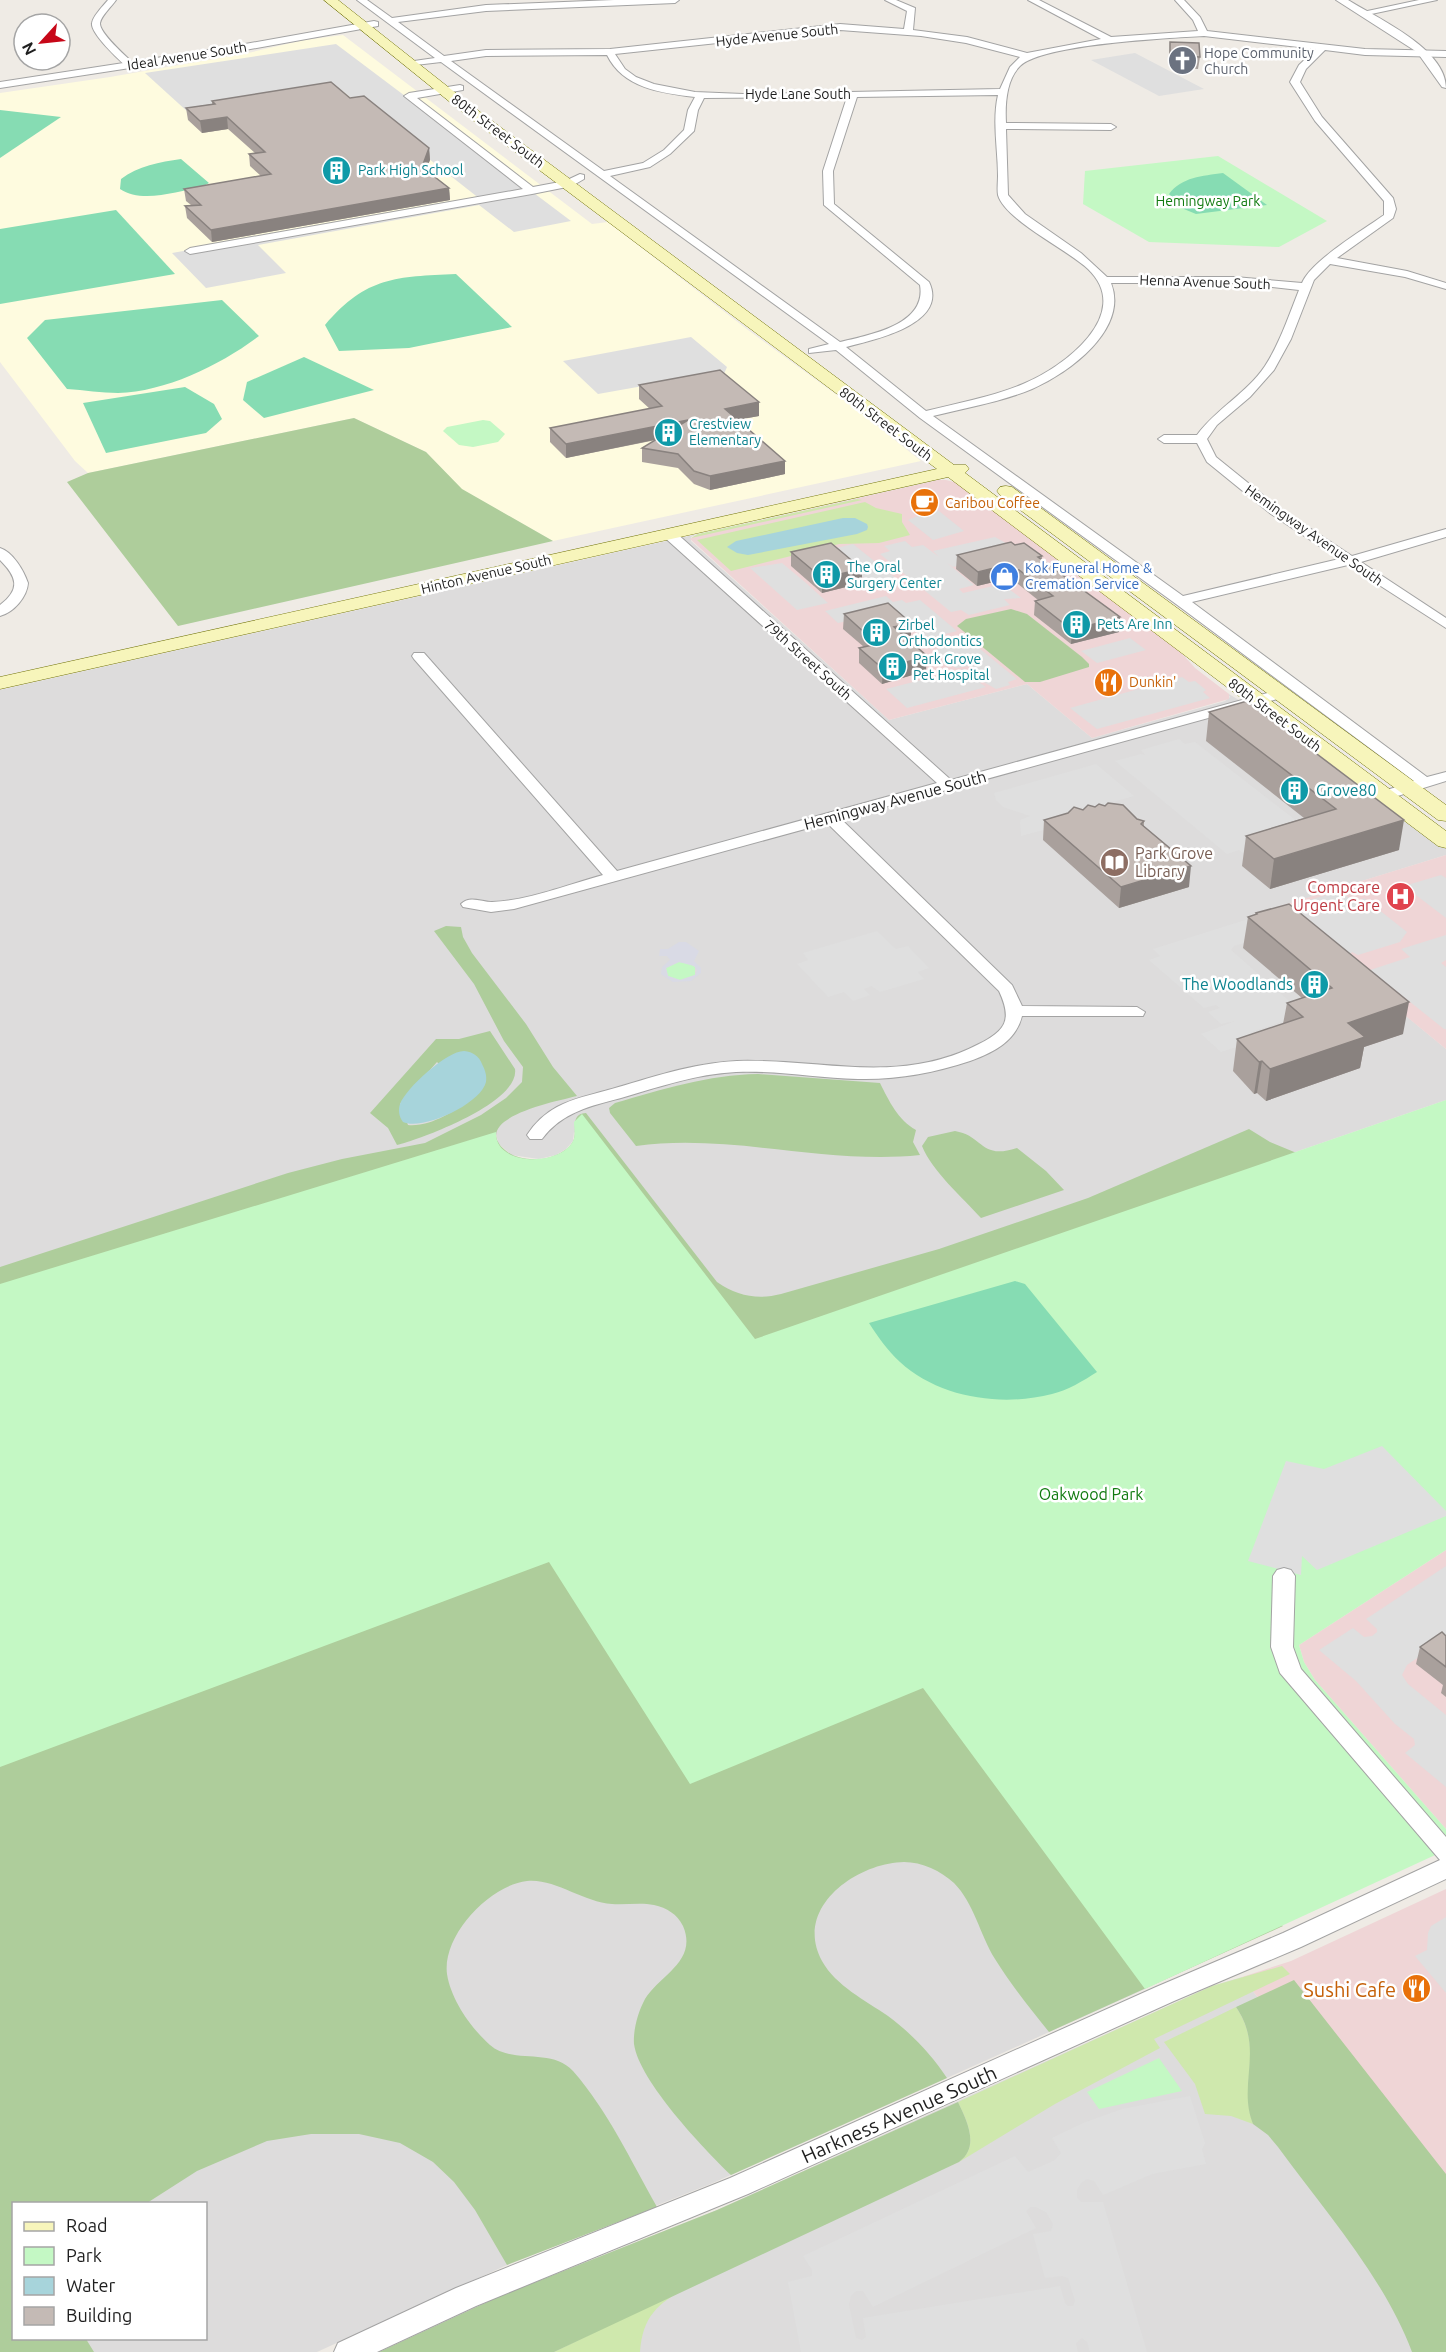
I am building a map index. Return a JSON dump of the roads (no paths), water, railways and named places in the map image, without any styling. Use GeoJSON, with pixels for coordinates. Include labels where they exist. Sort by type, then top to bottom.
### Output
{"type":"FeatureCollection","features":[{"type":"Feature","properties":{"kind":"main road","name":"80th Street South"},"geometry":{"type":"LineString","coordinates":[[330,0],[368,25],[435,60],[460,88],[574,181],[950,471],[1446,841]]}},
{"type":"Feature","properties":{"kind":"main road","name":"80th Street South"},"geometry":{"type":"LineString","coordinates":[[343,0],[410,64],[443,90],[813,351],[1280,694],[1417,786],[1446,815]]}},
{"type":"Feature","properties":{"kind":"main road","name":"Hinton Avenue South"},"geometry":{"type":"LineString","coordinates":[[0,683],[972,466]]}},
{"type":"Feature","properties":{"kind":"street"},"geometry":{"type":"LineString","coordinates":[[112,0],[96,22],[96,27],[112,48],[130,64]]}},
{"type":"Feature","properties":{"kind":"street","name":"80th Street South"},"geometry":{"type":"LineString","coordinates":[[361,0],[435,60],[600,175],[837,346],[924,415],[1181,601],[1417,786]]}},
{"type":"Feature","properties":{"kind":"street"},"geometry":{"type":"LineString","coordinates":[[389,21],[505,3],[675,0]]}},
{"type":"Feature","properties":{"kind":"street"},"geometry":{"type":"LineString","coordinates":[[889,0],[912,10],[908,32]]}},
{"type":"Feature","properties":{"kind":"street"},"geometry":{"type":"LineString","coordinates":[[1032,0],[1110,40]]}},
{"type":"Feature","properties":{"kind":"street"},"geometry":{"type":"LineString","coordinates":[[1179,0],[1197,19],[1204,33]]}},
{"type":"Feature","properties":{"kind":"street"},"geometry":{"type":"LineString","coordinates":[[1341,0],[1415,45],[1446,85]]}},
{"type":"Feature","properties":{"kind":"street"},"geometry":{"type":"LineString","coordinates":[[1362,13],[1432,0]]}},
{"type":"Feature","properties":{"kind":"street","name":"Ideal Avenue South"},"geometry":{"type":"LineString","coordinates":[[0,85],[234,49],[368,25]]}},
{"type":"Feature","properties":{"kind":"street","name":"Hyde Avenue South"},"geometry":{"type":"LineString","coordinates":[[410,64],[486,53],[610,52],[840,27],[908,32],[967,40],[1027,56],[1110,40],[1204,33],[1365,52],[1446,54]]}},
{"type":"Feature","properties":{"kind":"street"},"geometry":{"type":"LineString","coordinates":[[1164,439],[1201,439],[1213,422],[1246,395],[1270,368],[1286,339],[1309,279],[1328,260],[1389,216],[1391,209],[1389,200],[1318,119],[1295,82],[1304,64],[1323,47]]}},
{"type":"Feature","properties":{"kind":"street","name":"Hyde Lane South"},"geometry":{"type":"LineString","coordinates":[[610,52],[616,66],[631,79],[662,90],[701,94],[1003,92]]}},
{"type":"Feature","properties":{"kind":"street"},"geometry":{"type":"LineString","coordinates":[[924,415],[1014,391],[1039,381],[1059,367],[1102,329],[1110,308],[1103,280],[1073,251],[1029,221],[1007,202],[1003,195],[1003,92],[1009,75],[1027,56]]}},
{"type":"Feature","properties":{"kind":"street"},"geometry":{"type":"LineString","coordinates":[[460,88],[409,96],[532,190]]}},
{"type":"Feature","properties":{"kind":"street"},"geometry":{"type":"LineString","coordinates":[[600,175],[646,165],[667,152],[689,131],[693,110],[701,94]]}},
{"type":"Feature","properties":{"kind":"street"},"geometry":{"type":"LineString","coordinates":[[813,351],[885,332],[918,315],[928,294],[926,284],[829,205],[828,171],[853,94]]}},
{"type":"Feature","properties":{"kind":"street"},"geometry":{"type":"LineString","coordinates":[[1002,126],[1111,127]]}},
{"type":"Feature","properties":{"kind":"street"},"geometry":{"type":"LineString","coordinates":[[190,251],[574,181]]}},
{"type":"Feature","properties":{"kind":"street"},"geometry":{"type":"LineString","coordinates":[[1328,260],[1407,274],[1446,286]]}},
{"type":"Feature","properties":{"kind":"street","name":"Henna Avenue South"},"geometry":{"type":"LineString","coordinates":[[1103,280],[1235,280],[1306,286]]}},
{"type":"Feature","properties":{"kind":"street","name":"Hemingway Avenue South"},"geometry":{"type":"LineString","coordinates":[[1201,439],[1211,459],[1229,476],[1275,511],[1446,624]]}},
{"type":"Feature","properties":{"kind":"street"},"geometry":{"type":"LineString","coordinates":[[1181,601],[1425,541],[1446,533]]}},
{"type":"Feature","properties":{"kind":"street","name":"79th Street South"},"geometry":{"type":"LineString","coordinates":[[669,534],[948,785]]}},
{"type":"Feature","properties":{"kind":"street"},"geometry":{"type":"LineString","coordinates":[[0,552],[16,571],[23,587],[19,595],[0,612]]}},
{"type":"Feature","properties":{"kind":"street"},"geometry":{"type":"LineString","coordinates":[[419,656],[614,877]]}},
{"type":"Feature","properties":{"kind":"street","name":"Hemingway Avenue South"},"geometry":{"type":"LineString","coordinates":[[469,904],[491,907],[511,905],[1280,694]]}},
{"type":"Feature","properties":{"kind":"street"},"geometry":{"type":"LineString","coordinates":[[1383,796],[1446,776]]}},
{"type":"Feature","properties":{"kind":"street"},"geometry":{"type":"LineString","coordinates":[[536,1135],[551,1119],[572,1107],[699,1070],[760,1065],[878,1074],[921,1069],[994,1045],[1011,1029],[1017,1011],[1015,1001],[1006,989],[831,818]]}},
{"type":"Feature","properties":{"kind":"street"},"geometry":{"type":"LineString","coordinates":[[1017,1011],[1137,1012]]}},
{"type":"Feature","properties":{"kind":"street"},"geometry":{"type":"LineString","coordinates":[[1284,1576],[1282,1647],[1292,1673],[1310,1698],[1446,1853]]}},
{"type":"Feature","properties":{"kind":"street","name":"Harkness Avenue South"},"geometry":{"type":"LineString","coordinates":[[348,2352],[496,2284],[739,2186],[1165,1994],[1293,1940],[1446,1868]]}},
{"type":"Feature","properties":{"kind":"water"},"geometry":{"type":"Polygon","coordinates":[[[843,518],[855,518],[867,524],[867,530],[857,534],[748,555],[737,553],[727,547],[736,541],[843,518]]]}},
{"type":"Feature","properties":{"kind":"water"},"geometry":{"type":"Polygon","coordinates":[[[464,1051],[475,1055],[483,1066],[486,1082],[482,1090],[474,1099],[450,1114],[423,1123],[403,1122],[399,1106],[410,1089],[438,1064],[464,1051]]]}},
{"type":"Feature","properties":{"kind":"place","name":"Hope Community Church"},"geometry":{"type":"Point","coordinates":[1183,61]}},
{"type":"Feature","properties":{"kind":"place","name":"Park High School"},"geometry":{"type":"Point","coordinates":[337,170]}},
{"type":"Feature","properties":{"kind":"place","name":"Crestview Elementary"},"geometry":{"type":"Point","coordinates":[668,432]}},
{"type":"Feature","properties":{"kind":"place","name":"Caribou Coffee"},"geometry":{"type":"Point","coordinates":[924,503]}},
{"type":"Feature","properties":{"kind":"place","name":"The Oral Surgery Center"},"geometry":{"type":"Point","coordinates":[826,575]}},
{"type":"Feature","properties":{"kind":"place","name":"Kok Funeral Home & Cremation Service"},"geometry":{"type":"Point","coordinates":[1004,576]}},
{"type":"Feature","properties":{"kind":"place","name":"Pets Are Inn"},"geometry":{"type":"Point","coordinates":[1076,624]}},
{"type":"Feature","properties":{"kind":"place","name":"Zirbel Orthodontics"},"geometry":{"type":"Point","coordinates":[877,633]}},
{"type":"Feature","properties":{"kind":"place","name":"Park Grove Pet Hospital"},"geometry":{"type":"Point","coordinates":[892,667]}},
{"type":"Feature","properties":{"kind":"place","name":"Dunkin'"},"geometry":{"type":"Point","coordinates":[1108,682]}},
{"type":"Feature","properties":{"kind":"place","name":"Grove80"},"geometry":{"type":"Point","coordinates":[1295,790]}},
{"type":"Feature","properties":{"kind":"place","name":"Park Grove Library"},"geometry":{"type":"Point","coordinates":[1114,862]}},
{"type":"Feature","properties":{"kind":"place","name":"Compcare Urgent Care"},"geometry":{"type":"Point","coordinates":[1401,896]}},
{"type":"Feature","properties":{"kind":"place","name":"The Woodlands"},"geometry":{"type":"Point","coordinates":[1314,984]}},
{"type":"Feature","properties":{"kind":"place","name":"Sushi Cafe"},"geometry":{"type":"Point","coordinates":[1417,1989]}},
{"type":"Feature","properties":{"kind":"park label","name":"Hemingway Park"},"geometry":{"type":"Point","coordinates":[1208,201]}},
{"type":"Feature","properties":{"kind":"park label","name":"Oakwood Park"},"geometry":{"type":"Point","coordinates":[1091,1494]}}]}
